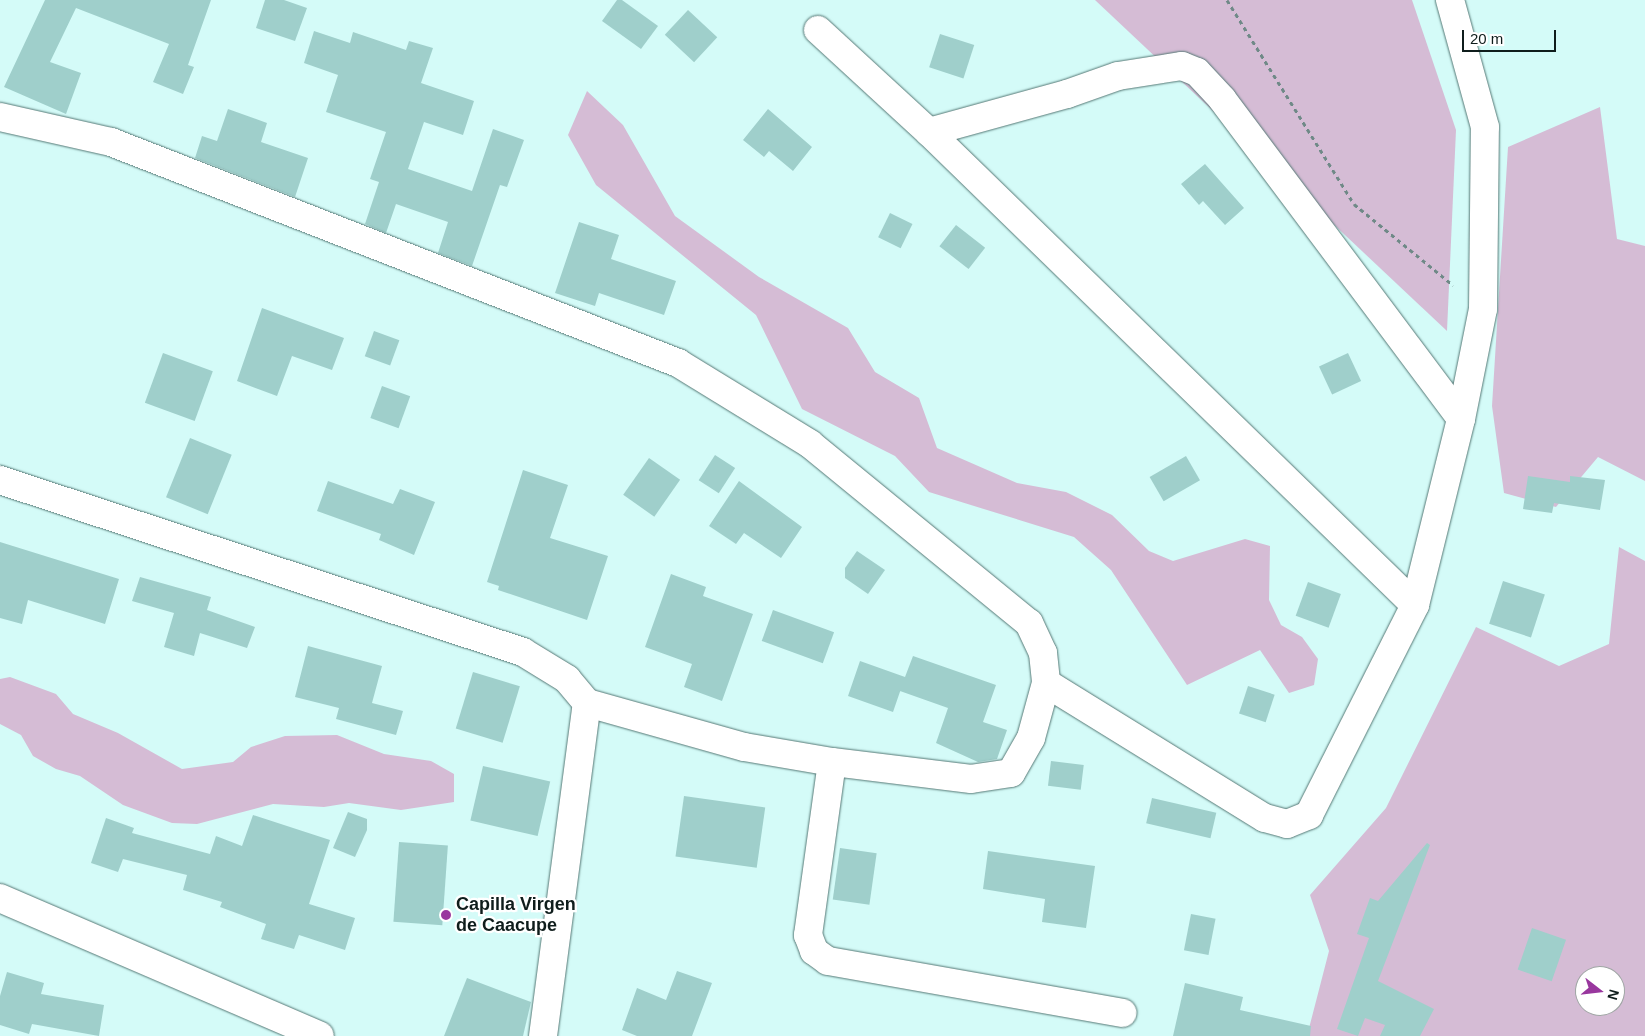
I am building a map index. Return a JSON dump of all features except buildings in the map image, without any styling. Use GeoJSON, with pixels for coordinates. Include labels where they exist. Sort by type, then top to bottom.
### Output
{"type":"FeatureCollection","features":[{"type":"Feature","properties":{"kind":"street"},"geometry":{"type":"LineString","coordinates":[[1046,683],[1265,818],[1286,824],[1309,816],[1415,605],[1460,419],[1483,309],[1485,127],[1450,0]]}},
{"type":"Feature","properties":{"kind":"street"},"geometry":{"type":"LineString","coordinates":[[818,30],[929,132],[1415,605]]}},
{"type":"Feature","properties":{"kind":"street"},"geometry":{"type":"LineString","coordinates":[[929,132],[1067,94],[1118,76],[1182,66],[1197,72],[1222,99],[1460,419]]}},
{"type":"Feature","properties":{"kind":"street"},"geometry":{"type":"LineString","coordinates":[[0,116],[111,142],[678,363],[810,444],[1029,623],[1043,653],[1046,683],[1030,738],[1011,773],[970,779],[832,762],[744,747],[587,703],[567,679],[523,652],[0,480]]}},
{"type":"Feature","properties":{"kind":"street"},"geometry":{"type":"LineString","coordinates":[[543,1036],[587,703]]}},
{"type":"Feature","properties":{"kind":"street"},"geometry":{"type":"LineString","coordinates":[[832,762],[808,935],[814,951],[828,961],[1122,1014]]}},
{"type":"Feature","properties":{"kind":"street"},"geometry":{"type":"LineString","coordinates":[[0,898],[320,1036]]}},
{"type":"Feature","properties":{"kind":"path"},"geometry":{"type":"LineString","coordinates":[[1227,0],[1354,204],[1483,309]]}},
{"type":"Feature","properties":{"kind":"shaded area"},"geometry":{"type":"Polygon","coordinates":[[[1095,0],[1412,0],[1456,130],[1447,331],[1095,0]]]}},
{"type":"Feature","properties":{"kind":"shaded area"},"geometry":{"type":"Polygon","coordinates":[[[587,91],[623,125],[675,216],[759,277],[848,328],[875,372],[919,398],[937,448],[1017,483],[1066,492],[1112,515],[1149,551],[1173,561],[1245,539],[1270,546],[1269,600],[1281,625],[1302,637],[1318,659],[1314,685],[1289,693],[1260,650],[1187,685],[1111,570],[1074,537],[929,492],[895,456],[802,409],[756,315],[596,185],[568,135],[587,91]]]}},
{"type":"Feature","properties":{"kind":"shaded area"},"geometry":{"type":"Polygon","coordinates":[[[1600,107],[1617,239],[1645,246],[1645,481],[1598,457],[1556,507],[1504,493],[1492,406],[1508,147],[1600,107]]]}},
{"type":"Feature","properties":{"kind":"shaded area"},"geometry":{"type":"Polygon","coordinates":[[[1619,547],[1645,561],[1645,1036],[1307,1036],[1329,951],[1310,895],[1386,808],[1476,627],[1559,666],[1609,644],[1619,547]]]}},
{"type":"Feature","properties":{"kind":"shaded area"},"geometry":{"type":"Polygon","coordinates":[[[10,677],[56,694],[73,714],[118,733],[182,769],[233,762],[251,747],[285,736],[337,735],[384,754],[431,761],[454,774],[454,802],[401,810],[349,803],[324,807],[273,804],[197,824],[172,823],[123,805],[80,776],[56,769],[33,756],[21,735],[0,724],[0,679],[10,677]]]}},
{"type":"Feature","properties":{"kind":"place","name":"Capilla Virgen de Caacupe"},"geometry":{"type":"Point","coordinates":[446,915]}}]}
